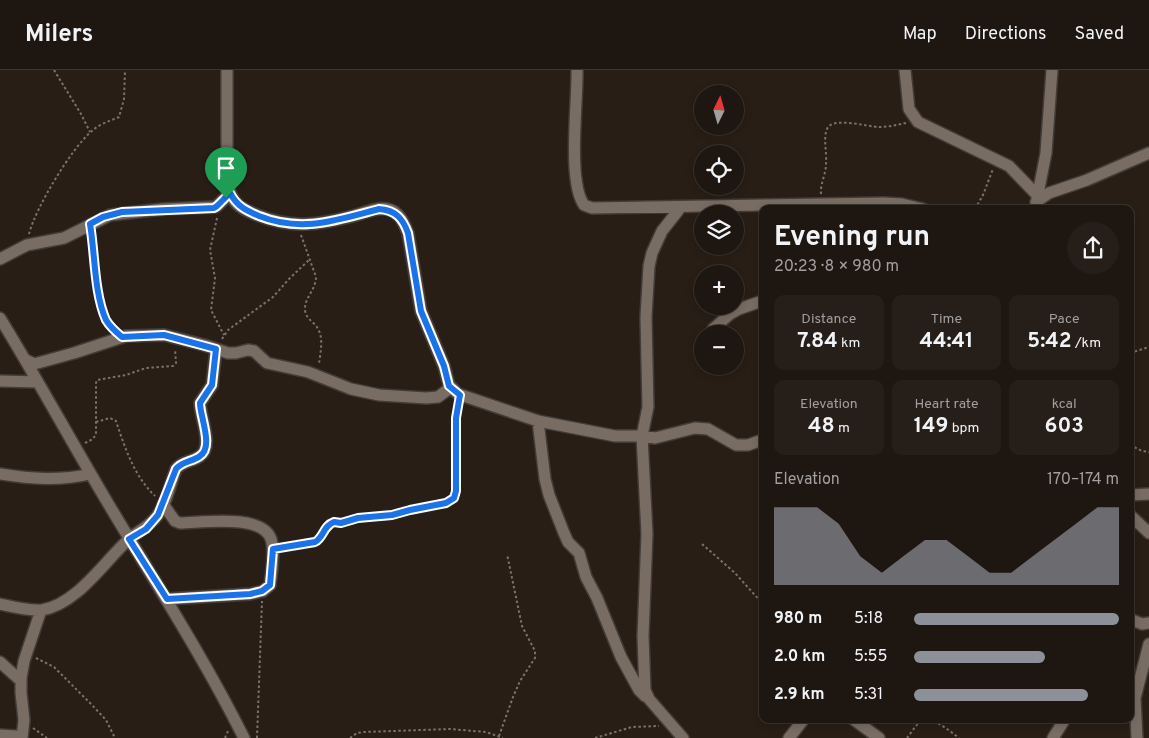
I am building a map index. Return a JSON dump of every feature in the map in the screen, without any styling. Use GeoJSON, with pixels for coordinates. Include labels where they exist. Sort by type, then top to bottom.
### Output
{"type":"FeatureCollection","features":[{"type":"Feature","properties":{"kind":"street"},"geometry":{"type":"LineString","coordinates":[[227,70],[228,173],[230,193],[235,202],[242,209],[267,219],[298,225],[334,221],[379,209],[388,209],[397,214],[404,222],[408,233],[421,311],[455,391]]}},
{"type":"Feature","properties":{"kind":"street"},"geometry":{"type":"LineString","coordinates":[[577,70],[575,145],[577,191],[584,204],[592,208],[759,207]]}},
{"type":"Feature","properties":{"kind":"street"},"geometry":{"type":"LineString","coordinates":[[906,70],[909,109],[918,122],[1009,166],[1036,202]]}},
{"type":"Feature","properties":{"kind":"street"},"geometry":{"type":"LineString","coordinates":[[1036,202],[1046,153],[1052,70]]}},
{"type":"Feature","properties":{"kind":"street"},"geometry":{"type":"LineString","coordinates":[[1036,202],[1048,193],[1086,180],[1149,153]]}},
{"type":"Feature","properties":{"kind":"street"},"geometry":{"type":"LineString","coordinates":[[0,258],[27,244],[64,238],[103,217],[122,212],[216,207],[230,193]]}},
{"type":"Feature","properties":{"kind":"street"},"geometry":{"type":"LineString","coordinates":[[820,205],[862,205]]}},
{"type":"Feature","properties":{"kind":"street"},"geometry":{"type":"LineString","coordinates":[[649,699],[645,690],[644,680],[647,534],[642,436],[648,407],[646,327],[649,266],[652,253],[662,231],[681,207]]}},
{"type":"Feature","properties":{"kind":"street"},"geometry":{"type":"LineString","coordinates":[[718,325],[739,309],[759,302]]}},
{"type":"Feature","properties":{"kind":"street"},"geometry":{"type":"LineString","coordinates":[[0,318],[26,360],[90,474],[167,599],[217,685],[244,738]]}},
{"type":"Feature","properties":{"kind":"street"},"geometry":{"type":"LineString","coordinates":[[26,360],[34,364],[74,354],[122,337],[164,335],[217,350],[236,353],[243,350],[254,351],[267,363],[308,372],[364,392],[394,396],[438,397],[455,391],[538,421],[615,436],[655,438],[695,428],[708,429],[736,445],[748,445],[759,441]]}},
{"type":"Feature","properties":{"kind":"street"},"geometry":{"type":"LineString","coordinates":[[1,603],[41,610],[72,596],[129,539],[146,529],[158,515],[179,464],[203,454],[206,433],[200,403],[212,385],[217,350]]}},
{"type":"Feature","properties":{"kind":"street"},"geometry":{"type":"LineString","coordinates":[[0,381],[38,382]]}},
{"type":"Feature","properties":{"kind":"street"},"geometry":{"type":"LineString","coordinates":[[538,421],[547,487],[568,542],[579,553],[586,577],[598,598],[621,657],[639,690],[683,738]]}},
{"type":"Feature","properties":{"kind":"street"},"geometry":{"type":"LineString","coordinates":[[0,474],[28,478],[60,479],[90,474]]}},
{"type":"Feature","properties":{"kind":"street"},"geometry":{"type":"LineString","coordinates":[[1134,495],[1149,494]]}},
{"type":"Feature","properties":{"kind":"street"},"geometry":{"type":"LineString","coordinates":[[163,504],[175,521],[180,523],[235,521],[248,523],[268,534],[271,538],[273,549],[270,585],[262,591],[250,594],[167,599]]}},
{"type":"Feature","properties":{"kind":"street"},"geometry":{"type":"LineString","coordinates":[[1134,519],[1149,533]]}},
{"type":"Feature","properties":{"kind":"street"},"geometry":{"type":"LineString","coordinates":[[0,735],[20,732],[21,681],[26,654],[41,610]]}},
{"type":"Feature","properties":{"kind":"street"},"geometry":{"type":"LineString","coordinates":[[1134,621],[1142,624],[1149,623]]}},
{"type":"Feature","properties":{"kind":"street"},"geometry":{"type":"LineString","coordinates":[[1137,738],[1136,698],[1149,644]]}},
{"type":"Feature","properties":{"kind":"street"},"geometry":{"type":"LineString","coordinates":[[0,662],[21,681]]}},
{"type":"Feature","properties":{"kind":"street"},"geometry":{"type":"LineString","coordinates":[[788,738],[801,723]]}},
{"type":"Feature","properties":{"kind":"street"},"geometry":{"type":"LineString","coordinates":[[858,723],[878,738]]}},
{"type":"Feature","properties":{"kind":"street"},"geometry":{"type":"LineString","coordinates":[[1054,738],[1063,723]]}},
{"type":"Feature","properties":{"kind":"path"},"geometry":{"type":"LineString","coordinates":[[54,70],[90,132]]}},
{"type":"Feature","properties":{"kind":"path"},"geometry":{"type":"LineString","coordinates":[[27,244],[29,232],[43,202],[69,159],[90,132],[119,116],[124,100],[125,70]]}},
{"type":"Feature","properties":{"kind":"path"},"geometry":{"type":"LineString","coordinates":[[825,204],[821,197],[821,189],[826,166],[826,135],[827,128],[830,125],[842,122],[884,127],[918,122]]}},
{"type":"Feature","properties":{"kind":"path"},"geometry":{"type":"LineString","coordinates":[[977,205],[997,160]]}},
{"type":"Feature","properties":{"kind":"path"},"geometry":{"type":"LineString","coordinates":[[220,204],[210,250],[215,278],[211,310],[224,335]]}},
{"type":"Feature","properties":{"kind":"path"},"geometry":{"type":"LineString","coordinates":[[90,224],[102,308],[106,320],[122,337]]}},
{"type":"Feature","properties":{"kind":"path"},"geometry":{"type":"LineString","coordinates":[[298,225],[316,277],[316,284],[306,301],[305,307],[308,318],[318,328],[320,334],[319,377]]}},
{"type":"Feature","properties":{"kind":"path"},"geometry":{"type":"LineString","coordinates":[[217,350],[228,330],[273,297],[310,259]]}},
{"type":"Feature","properties":{"kind":"path"},"geometry":{"type":"LineString","coordinates":[[76,447],[93,439],[96,434],[97,380],[126,375],[146,368],[173,366],[176,362],[175,338]]}},
{"type":"Feature","properties":{"kind":"path"},"geometry":{"type":"LineString","coordinates":[[1134,352],[1149,347]]}},
{"type":"Feature","properties":{"kind":"path"},"geometry":{"type":"LineString","coordinates":[[273,549],[315,542],[319,540],[325,528],[334,522],[341,523],[370,516],[392,515],[446,503],[454,498],[456,491],[455,391]]}},
{"type":"Feature","properties":{"kind":"path"},"geometry":{"type":"LineString","coordinates":[[96,422],[110,418],[116,421],[135,469],[142,481],[163,504]]}},
{"type":"Feature","properties":{"kind":"path"},"geometry":{"type":"LineString","coordinates":[[1134,447],[1142,452],[1149,452]]}},
{"type":"Feature","properties":{"kind":"path"},"geometry":{"type":"LineString","coordinates":[[702,544],[735,574],[759,600]]}},
{"type":"Feature","properties":{"kind":"path"},"geometry":{"type":"LineString","coordinates":[[499,736],[512,697],[535,658],[535,650],[522,626],[507,554]]}},
{"type":"Feature","properties":{"kind":"path"},"geometry":{"type":"LineString","coordinates":[[256,738],[262,591]]}},
{"type":"Feature","properties":{"kind":"path"},"geometry":{"type":"LineString","coordinates":[[26,654],[40,659],[60,673],[106,720],[115,738]]}},
{"type":"Feature","properties":{"kind":"path"},"geometry":{"type":"LineString","coordinates":[[907,738],[918,723]]}},
{"type":"Feature","properties":{"kind":"path"},"geometry":{"type":"LineString","coordinates":[[936,723],[959,738]]}},
{"type":"Feature","properties":{"kind":"path"},"geometry":{"type":"LineString","coordinates":[[595,738],[632,727],[674,727]]}},
{"type":"Feature","properties":{"kind":"path"},"geometry":{"type":"LineString","coordinates":[[350,738],[364,732],[450,729],[486,732],[503,738]]}},
{"type":"Feature","properties":{"kind":"path"},"geometry":{"type":"LineString","coordinates":[[20,732],[46,738]]}},
{"type":"Feature","properties":{"kind":"route"},"geometry":{"type":"LineString","coordinates":[[230,193],[242,209],[267,219],[289,224],[311,225],[379,209],[388,209],[397,214],[404,222],[408,233],[421,311],[444,366],[449,386],[460,395],[456,418],[456,491],[454,498],[446,503],[392,515],[370,516],[341,523],[329,523],[319,540],[315,542],[273,549],[270,585],[262,591],[250,594],[167,599],[129,539],[146,529],[158,515],[179,464],[203,454],[206,437],[200,403],[212,385],[216,349],[164,335],[122,337],[112,328],[106,320],[102,308],[90,224],[103,217],[122,212],[138,213],[163,209],[214,208],[226,198],[230,193]]}}]}
